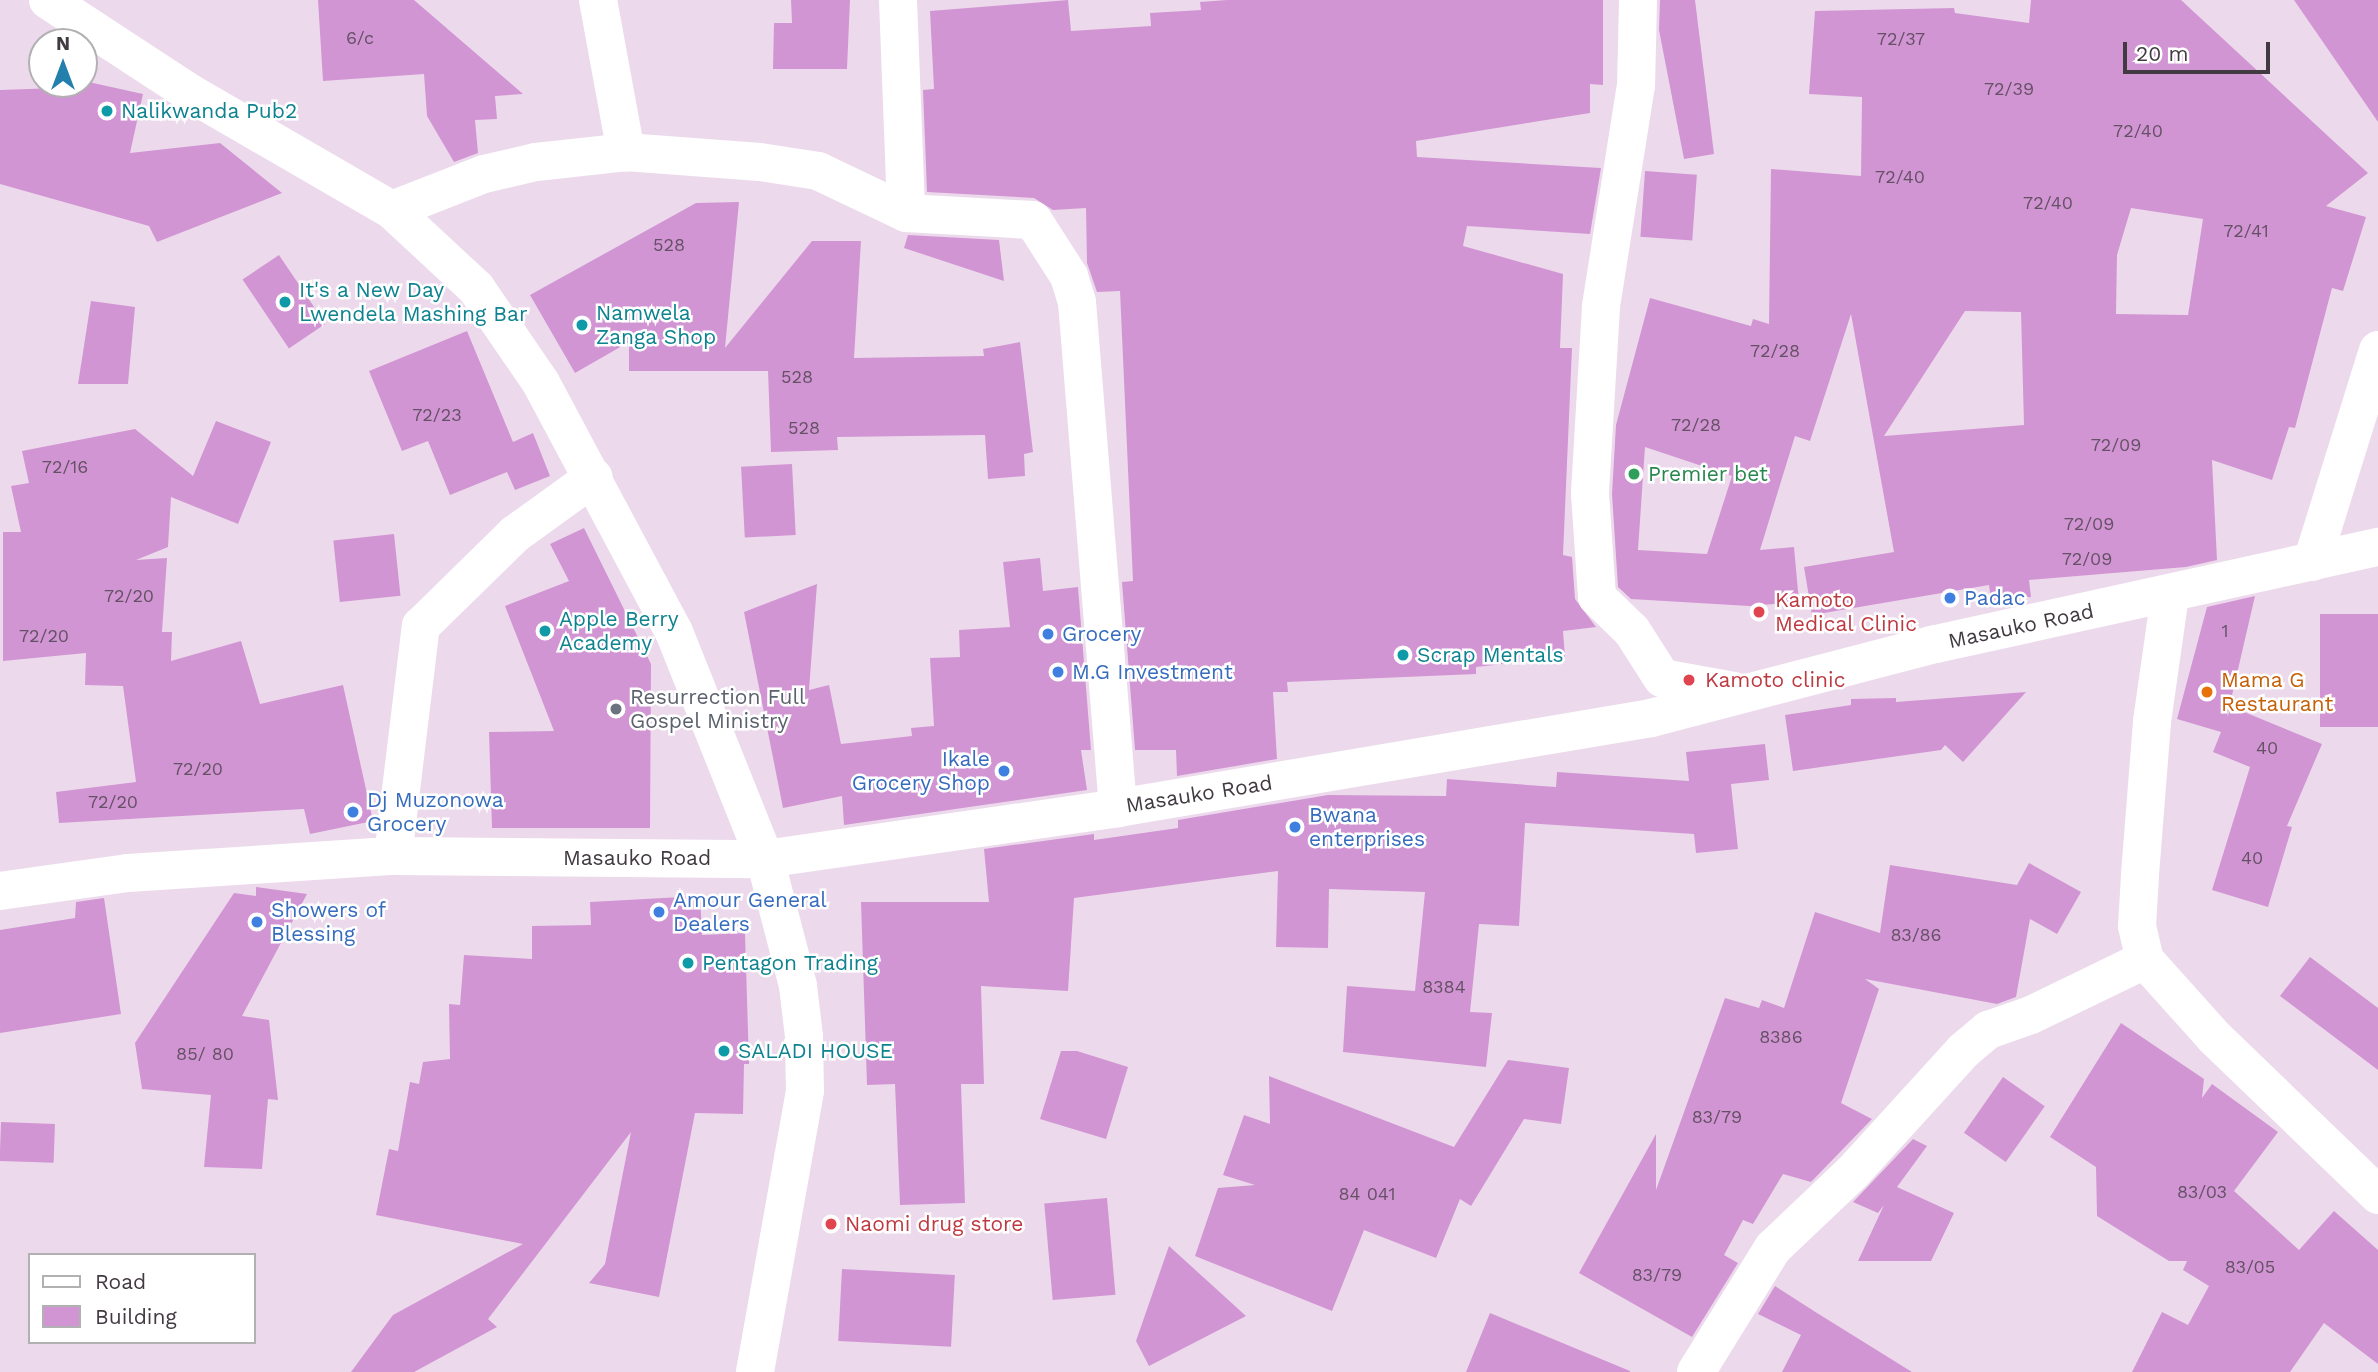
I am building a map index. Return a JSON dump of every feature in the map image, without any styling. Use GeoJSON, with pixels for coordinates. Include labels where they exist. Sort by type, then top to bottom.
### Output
{"type":"FeatureCollection","features":[{"type":"Feature","properties":{"kind":"street"},"geometry":{"type":"LineString","coordinates":[[48,0],[190,93],[392,210],[476,288],[541,383],[594,477],[674,632],[765,859],[798,986],[805,1091],[755,1372]]}},
{"type":"Feature","properties":{"kind":"street"},"geometry":{"type":"LineString","coordinates":[[598,0],[625,152]]}},
{"type":"Feature","properties":{"kind":"street"},"geometry":{"type":"LineString","coordinates":[[898,0],[906,213]]}},
{"type":"Feature","properties":{"kind":"street"},"geometry":{"type":"LineString","coordinates":[[1638,0],[1633,110],[1601,307],[1590,494],[1597,597],[1632,631],[1661,678],[1748,694]]}},
{"type":"Feature","properties":{"kind":"street"},"geometry":{"type":"LineString","coordinates":[[392,210],[484,174],[536,162],[625,152],[760,162],[818,171],[906,213],[1033,220],[1069,276],[1077,302],[1118,808]]}},
{"type":"Feature","properties":{"kind":"street"},"geometry":{"type":"LineString","coordinates":[[2312,562],[2378,350]]}},
{"type":"Feature","properties":{"kind":"street"},"geometry":{"type":"LineString","coordinates":[[393,856],[421,626],[515,534],[594,477]]}},
{"type":"Feature","properties":{"kind":"street","name":"Masauko Road"},"geometry":{"type":"LineString","coordinates":[[0,891],[128,873],[393,856],[765,859],[1118,808],[1588,730],[1748,694],[1936,644],[2171,595],[2378,547]]}},
{"type":"Feature","properties":{"kind":"street"},"geometry":{"type":"LineString","coordinates":[[2171,595],[2152,722],[2141,863],[2137,926],[2145,960],[2214,1037],[2378,1195]]}},
{"type":"Feature","properties":{"kind":"street"},"geometry":{"type":"LineString","coordinates":[[1696,1372],[1773,1248],[1853,1172],[1963,1051],[1988,1030],[2031,1015],[2145,960]]}},
{"type":"Feature","properties":{"kind":"building"},"geometry":{"type":"Polygon","coordinates":[[[318,0],[414,0],[523,94],[495,96],[497,119],[475,120],[478,153],[454,162],[427,116],[424,74],[323,81],[318,0]]]}},
{"type":"Feature","properties":{"kind":"building"},"geometry":{"type":"Polygon","coordinates":[[[791,0],[850,0],[847,69],[773,69],[774,23],[792,23],[791,0]]]}},
{"type":"Feature","properties":{"kind":"building"},"geometry":{"type":"Polygon","coordinates":[[[1068,0],[1071,31],[1151,26],[1150,13],[1201,10],[1200,2],[1227,0],[1603,0],[1603,85],[1590,84],[1590,113],[1416,141],[1417,157],[1601,168],[1590,234],[1467,226],[1463,246],[1563,274],[1560,348],[1572,348],[1563,555],[1572,557],[1575,599],[1596,627],[1563,631],[1565,657],[1476,667],[1476,674],[1287,682],[1288,692],[1273,692],[1277,759],[1177,776],[1176,750],[1135,750],[1122,582],[1133,581],[1120,291],[1097,292],[1087,263],[1086,208],[1053,210],[1034,198],[927,192],[923,90],[934,89],[930,11],[1068,0]]]}},
{"type":"Feature","properties":{"kind":"building"},"geometry":{"type":"Polygon","coordinates":[[[1660,0],[1695,0],[1714,154],[1684,159],[1659,30],[1660,0]]]}},
{"type":"Feature","properties":{"kind":"building"},"geometry":{"type":"Polygon","coordinates":[[[2031,0],[2181,0],[2368,173],[2326,206],[2366,217],[2343,291],[2332,288],[2295,428],[2289,427],[2272,480],[2212,460],[2217,560],[2186,567],[2029,580],[2031,597],[1991,600],[1989,585],[1812,615],[1804,567],[1894,552],[1851,314],[1810,441],[1795,436],[1760,550],[1794,547],[1799,602],[1749,606],[1631,599],[1618,587],[1612,494],[1616,425],[1650,298],[1751,326],[1753,319],[1769,324],[1771,169],[1861,176],[1862,97],[1809,94],[1815,11],[1954,8],[1955,13],[2029,23],[2031,0]],[[2131,208],[2117,255],[2116,314],[2188,315],[2203,219],[2131,208]],[[1965,311],[1884,436],[2024,425],[2021,312],[1965,311]],[[1645,447],[1638,550],[1707,554],[1732,476],[1645,447]]]}},
{"type":"Feature","properties":{"kind":"building"},"geometry":{"type":"Polygon","coordinates":[[[2294,0],[2378,0],[2378,122],[2294,0]]]}},
{"type":"Feature","properties":{"kind":"building"},"geometry":{"type":"Polygon","coordinates":[[[98,84],[143,94],[130,153],[220,143],[282,193],[157,242],[149,226],[0,184],[0,90],[28,89],[28,98],[98,98],[98,84]]]}},
{"type":"Feature","properties":{"kind":"building"},"geometry":{"type":"Polygon","coordinates":[[[1645,171],[1697,175],[1692,240],[1640,237],[1645,171]]]}},
{"type":"Feature","properties":{"kind":"building"},"geometry":{"type":"Polygon","coordinates":[[[739,202],[725,348],[812,241],[861,241],[854,358],[984,356],[983,349],[1020,342],[1033,452],[1024,454],[1025,476],[988,479],[985,435],[837,437],[838,450],[771,452],[768,371],[629,371],[629,342],[575,373],[530,295],[696,203],[739,202]]]}},
{"type":"Feature","properties":{"kind":"building"},"geometry":{"type":"Polygon","coordinates":[[[908,235],[999,240],[1004,281],[904,248],[908,235]]]}},
{"type":"Feature","properties":{"kind":"building","name":"It's a New Day Lwendela Mashing Bar"},"geometry":{"type":"Polygon","coordinates":[[[279,255],[325,324],[289,348],[243,280],[279,255]]]}},
{"type":"Feature","properties":{"kind":"building"},"geometry":{"type":"Polygon","coordinates":[[[91,301],[135,307],[128,384],[78,384],[91,301]]]}},
{"type":"Feature","properties":{"kind":"building"},"geometry":{"type":"Polygon","coordinates":[[[467,331],[513,442],[533,433],[550,476],[515,490],[507,472],[450,495],[428,441],[402,451],[369,371],[467,331]]]}},
{"type":"Feature","properties":{"kind":"building"},"geometry":{"type":"Polygon","coordinates":[[[216,421],[271,442],[238,524],[171,497],[168,547],[136,560],[167,558],[162,632],[172,632],[171,661],[241,641],[260,704],[343,685],[373,821],[310,834],[304,809],[59,823],[56,792],[136,782],[123,686],[85,685],[86,653],[3,661],[3,532],[21,532],[11,486],[29,483],[22,451],[135,429],[193,476],[216,421]]]}},
{"type":"Feature","properties":{"kind":"building"},"geometry":{"type":"Polygon","coordinates":[[[792,464],[796,535],[745,538],[741,467],[792,464]]]}},
{"type":"Feature","properties":{"kind":"building"},"geometry":{"type":"Polygon","coordinates":[[[584,528],[651,664],[650,828],[492,828],[489,732],[554,731],[505,606],[569,581],[550,544],[584,528]]]}},
{"type":"Feature","properties":{"kind":"building"},"geometry":{"type":"Polygon","coordinates":[[[394,534],[400,596],[340,602],[333,540],[394,534]]]}},
{"type":"Feature","properties":{"kind":"building"},"geometry":{"type":"Polygon","coordinates":[[[1040,558],[1043,591],[1078,587],[1091,750],[1081,750],[1087,790],[844,825],[842,796],[783,808],[744,612],[817,584],[809,690],[829,685],[841,744],[912,736],[911,728],[934,726],[930,658],[960,657],[959,630],[1010,627],[1003,562],[1040,558]]]}},
{"type":"Feature","properties":{"kind":"building"},"geometry":{"type":"Polygon","coordinates":[[[2255,596],[2227,717],[2232,707],[2322,744],[2287,826],[2292,827],[2268,907],[2212,890],[2250,767],[2213,752],[2221,732],[2177,719],[2207,607],[2255,596]]]}},
{"type":"Feature","properties":{"kind":"building"},"geometry":{"type":"Polygon","coordinates":[[[2320,614],[2378,614],[2378,727],[2320,727],[2320,614]]]}},
{"type":"Feature","properties":{"kind":"building"},"geometry":{"type":"Polygon","coordinates":[[[2026,692],[1963,762],[1945,745],[1941,750],[1793,771],[1785,715],[1851,705],[1851,699],[1896,698],[1896,702],[2026,692]]]}},
{"type":"Feature","properties":{"kind":"building"},"geometry":{"type":"Polygon","coordinates":[[[1765,744],[1769,780],[1731,784],[1738,849],[1696,853],[1694,834],[1525,823],[1519,926],[1479,924],[1470,1012],[1492,1013],[1486,1067],[1343,1052],[1347,986],[1415,991],[1425,892],[1329,889],[1328,948],[1276,947],[1278,871],[1074,898],[1068,991],[981,986],[984,1084],[961,1084],[965,1203],[900,1205],[895,1084],[867,1085],[861,902],[989,902],[984,849],[1094,834],[1094,840],[1178,828],[1178,820],[1328,795],[1446,796],[1447,779],[1556,787],[1557,772],[1689,781],[1686,752],[1765,744]]]}},
{"type":"Feature","properties":{"kind":"building"},"geometry":{"type":"Polygon","coordinates":[[[2029,863],[2081,892],[2057,934],[2030,919],[2016,997],[1997,1004],[1865,979],[1879,989],[1841,1103],[1872,1119],[1811,1182],[1783,1174],[1753,1224],[1743,1220],[1724,1255],[1738,1263],[1692,1337],[1579,1273],[1656,1134],[1656,1190],[1725,998],[1759,1008],[1762,1000],[1784,1008],[1815,912],[1880,933],[1890,865],[2017,885],[2029,863]]]}},
{"type":"Feature","properties":{"kind":"building"},"geometry":{"type":"Polygon","coordinates":[[[256,887],[307,894],[242,1016],[269,1020],[278,1100],[268,1099],[262,1169],[204,1167],[211,1095],[142,1089],[135,1043],[234,893],[256,896],[256,887]]]}},
{"type":"Feature","properties":{"kind":"building"},"geometry":{"type":"Polygon","coordinates":[[[700,896],[702,935],[745,933],[749,1064],[744,1064],[743,1114],[695,1113],[659,1297],[589,1283],[605,1264],[631,1132],[488,1319],[497,1327],[414,1372],[351,1372],[393,1315],[523,1244],[376,1215],[389,1149],[398,1151],[410,1082],[419,1084],[423,1062],[450,1059],[449,1004],[460,1005],[464,955],[532,959],[532,926],[591,925],[590,902],[700,896]]]}},
{"type":"Feature","properties":{"kind":"building"},"geometry":{"type":"Polygon","coordinates":[[[104,898],[121,1014],[0,1033],[0,930],[75,918],[76,902],[104,898]]]}},
{"type":"Feature","properties":{"kind":"building"},"geometry":{"type":"Polygon","coordinates":[[[2310,957],[2378,1008],[2378,1070],[2280,996],[2310,957]]]}},
{"type":"Feature","properties":{"kind":"building"},"geometry":{"type":"Polygon","coordinates":[[[2121,1023],[2204,1079],[2202,1098],[2212,1084],[2278,1132],[2234,1191],[2299,1250],[2334,1211],[2378,1250],[2378,1364],[2324,1323],[2290,1372],[2132,1372],[2162,1312],[2188,1325],[2209,1286],[2183,1270],[2187,1261],[2169,1261],[2097,1216],[2096,1167],[2050,1137],[2121,1023]]]}},
{"type":"Feature","properties":{"kind":"building"},"geometry":{"type":"Polygon","coordinates":[[[1061,1051],[1077,1051],[1128,1067],[1106,1139],[1040,1119],[1061,1051]]]}},
{"type":"Feature","properties":{"kind":"building"},"geometry":{"type":"Polygon","coordinates":[[[1508,1060],[1569,1068],[1561,1124],[1524,1119],[1471,1206],[1460,1199],[1436,1258],[1364,1230],[1332,1311],[1195,1256],[1218,1188],[1255,1185],[1223,1175],[1244,1115],[1270,1124],[1269,1076],[1454,1147],[1508,1060]]]}},
{"type":"Feature","properties":{"kind":"building"},"geometry":{"type":"Polygon","coordinates":[[[2003,1077],[2045,1106],[2006,1162],[1964,1133],[2003,1077]]]}},
{"type":"Feature","properties":{"kind":"building"},"geometry":{"type":"Polygon","coordinates":[[[1,1122],[55,1124],[54,1163],[0,1161],[1,1122]]]}},
{"type":"Feature","properties":{"kind":"building"},"geometry":{"type":"Polygon","coordinates":[[[1913,1139],[1927,1146],[1897,1187],[1954,1213],[1931,1261],[1858,1261],[1884,1205],[1878,1213],[1853,1202],[1913,1139]]]}},
{"type":"Feature","properties":{"kind":"building"},"geometry":{"type":"Polygon","coordinates":[[[1107,1198],[1115,1295],[1053,1300],[1044,1203],[1107,1198]]]}},
{"type":"Feature","properties":{"kind":"building"},"geometry":{"type":"Polygon","coordinates":[[[1169,1246],[1246,1316],[1149,1366],[1136,1341],[1169,1246]]]}},
{"type":"Feature","properties":{"kind":"building"},"geometry":{"type":"Polygon","coordinates":[[[842,1269],[955,1275],[951,1347],[838,1341],[842,1269]]]}},
{"type":"Feature","properties":{"kind":"building"},"geometry":{"type":"Polygon","coordinates":[[[1775,1286],[1912,1372],[1782,1372],[1801,1335],[1758,1314],[1775,1286]]]}},
{"type":"Feature","properties":{"kind":"building"},"geometry":{"type":"Polygon","coordinates":[[[1490,1313],[1630,1371],[1630,1372],[1466,1372],[1490,1313]]]}},
{"type":"Feature","properties":{"kind":"place","name":"Nalikwanda Pub2"},"geometry":{"type":"Point","coordinates":[107,111]}},
{"type":"Feature","properties":{"kind":"place","name":"It's a New Day Lwendela Mashing Bar"},"geometry":{"type":"Point","coordinates":[285,302]}},
{"type":"Feature","properties":{"kind":"place","name":"Namwela Zanga Shop"},"geometry":{"type":"Point","coordinates":[582,325]}},
{"type":"Feature","properties":{"kind":"place","name":"Premier bet"},"geometry":{"type":"Point","coordinates":[1634,474]}},
{"type":"Feature","properties":{"kind":"place","name":"Padac"},"geometry":{"type":"Point","coordinates":[1950,598]}},
{"type":"Feature","properties":{"kind":"place","name":"Kamoto Medical Clinic"},"geometry":{"type":"Point","coordinates":[1759,612]}},
{"type":"Feature","properties":{"kind":"place","name":"Apple Berry Academy"},"geometry":{"type":"Point","coordinates":[545,631]}},
{"type":"Feature","properties":{"kind":"place","name":"Grocery"},"geometry":{"type":"Point","coordinates":[1048,634]}},
{"type":"Feature","properties":{"kind":"place","name":"Scrap Mentals"},"geometry":{"type":"Point","coordinates":[1403,655]}},
{"type":"Feature","properties":{"kind":"place","name":"M.G Investment"},"geometry":{"type":"Point","coordinates":[1058,672]}},
{"type":"Feature","properties":{"kind":"place","name":"Kamoto clinic"},"geometry":{"type":"Point","coordinates":[1689,680]}},
{"type":"Feature","properties":{"kind":"place","name":"Mama G Restaurant"},"geometry":{"type":"Point","coordinates":[2207,692]}},
{"type":"Feature","properties":{"kind":"place","name":"Resurrection Full Gospel Ministry"},"geometry":{"type":"Point","coordinates":[616,709]}},
{"type":"Feature","properties":{"kind":"place","name":"Ikale Grocery Shop"},"geometry":{"type":"Point","coordinates":[1004,771]}},
{"type":"Feature","properties":{"kind":"place","name":"Dj Muzonowa Grocery"},"geometry":{"type":"Point","coordinates":[353,812]}},
{"type":"Feature","properties":{"kind":"place","name":"Bwana enterprises"},"geometry":{"type":"Point","coordinates":[1295,827]}},
{"type":"Feature","properties":{"kind":"place","name":"Amour General Dealers"},"geometry":{"type":"Point","coordinates":[659,912]}},
{"type":"Feature","properties":{"kind":"place","name":"Showers of Blessing"},"geometry":{"type":"Point","coordinates":[257,922]}},
{"type":"Feature","properties":{"kind":"place","name":"Pentagon Trading"},"geometry":{"type":"Point","coordinates":[688,963]}},
{"type":"Feature","properties":{"kind":"place","name":"SALADI HOUSE"},"geometry":{"type":"Point","coordinates":[724,1051]}},
{"type":"Feature","properties":{"kind":"place","name":"Naomi drug store"},"geometry":{"type":"Point","coordinates":[831,1224]}}]}
